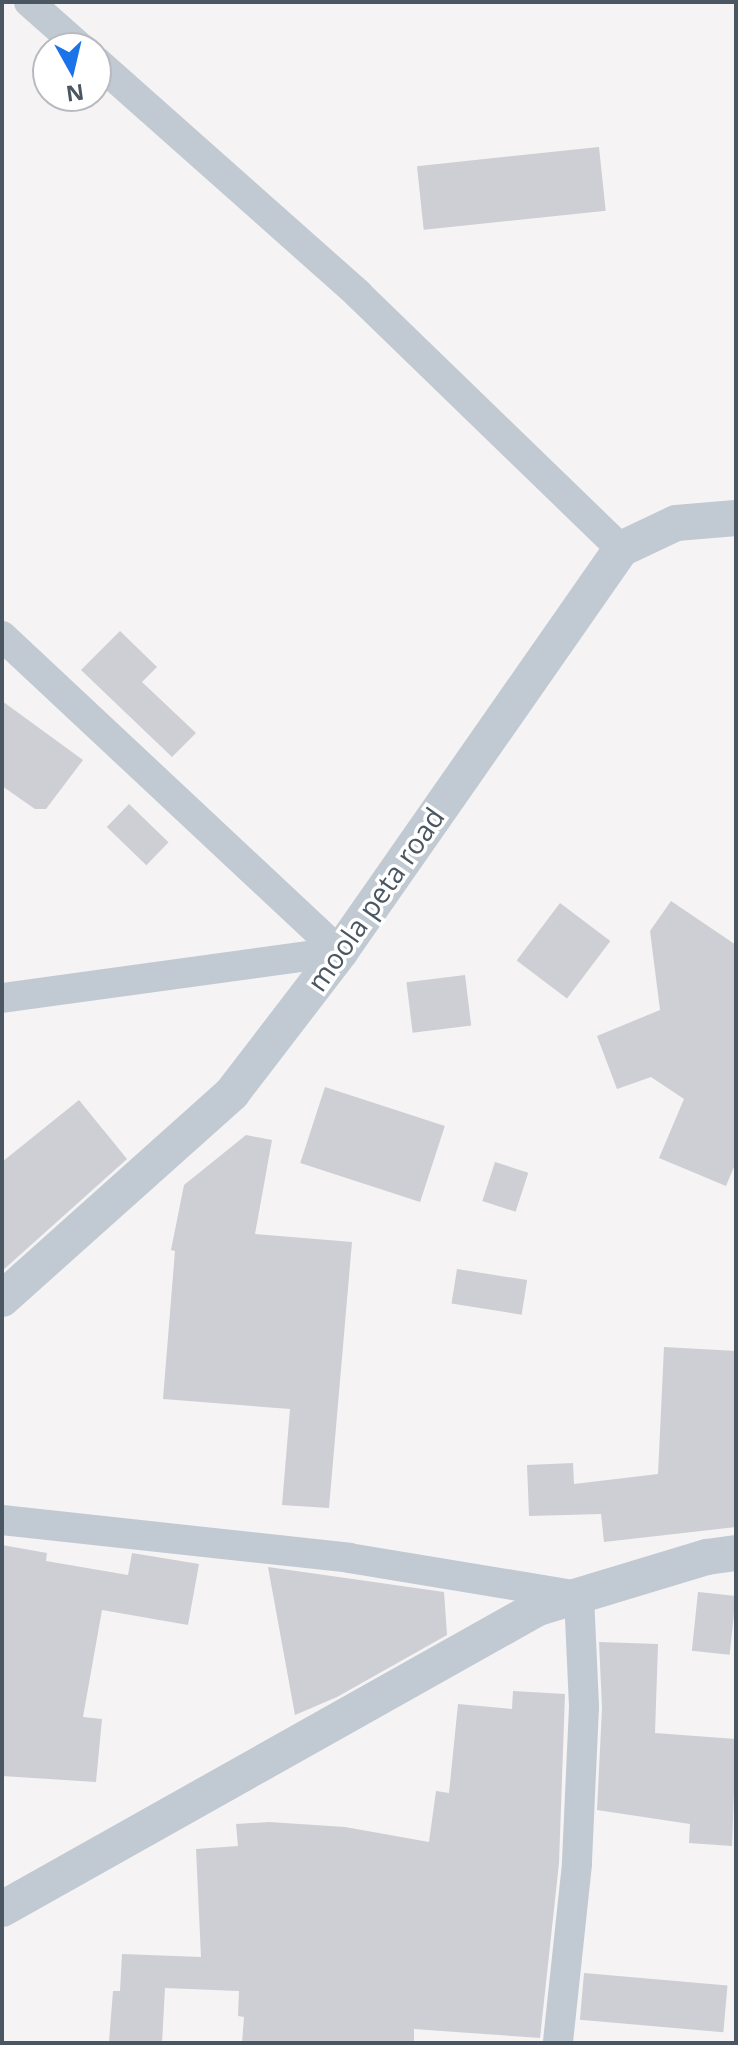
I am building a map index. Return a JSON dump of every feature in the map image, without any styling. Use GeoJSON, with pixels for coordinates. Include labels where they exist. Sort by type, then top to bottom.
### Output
{"type":"FeatureCollection","features":[{"type":"Feature","properties":{"kind":"street"},"geometry":{"type":"LineString","coordinates":[[29,2],[63,32]]}},
{"type":"Feature","properties":{"kind":"street"},"geometry":{"type":"LineString","coordinates":[[112,75],[358,294],[621,549]]}},
{"type":"Feature","properties":{"kind":"street","name":"moola peta road"},"geometry":{"type":"LineString","coordinates":[[2,1299],[232,1093],[340,952],[621,549],[676,523],[736,518]]}},
{"type":"Feature","properties":{"kind":"street"},"geometry":{"type":"LineString","coordinates":[[2,636],[340,952]]}},
{"type":"Feature","properties":{"kind":"street"},"geometry":{"type":"LineString","coordinates":[[2,998],[340,952]]}},
{"type":"Feature","properties":{"kind":"street"},"geometry":{"type":"LineString","coordinates":[[2,1520],[349,1558],[579,1596]]}},
{"type":"Feature","properties":{"kind":"street"},"geometry":{"type":"LineString","coordinates":[[2,1909],[538,1608],[707,1557],[736,1553]]}},
{"type":"Feature","properties":{"kind":"street"},"geometry":{"type":"LineString","coordinates":[[558,2043],[577,1864],[584,1715],[579,1596]]}},
{"type":"Feature","properties":{"kind":"building"},"geometry":{"type":"Polygon","coordinates":[[[599,147],[606,211],[424,230],[417,166],[599,147]]]}},
{"type":"Feature","properties":{"kind":"building"},"geometry":{"type":"Polygon","coordinates":[[[120,631],[157,667],[142,682],[196,733],[172,757],[81,670],[120,631]]]}},
{"type":"Feature","properties":{"kind":"building"},"geometry":{"type":"Polygon","coordinates":[[[2,701],[83,760],[46,809],[35,809],[2,786],[2,701]]]}},
{"type":"Feature","properties":{"kind":"building"},"geometry":{"type":"Polygon","coordinates":[[[129,804],[169,842],[146,865],[107,827],[129,804]]]}},
{"type":"Feature","properties":{"kind":"building"},"geometry":{"type":"Polygon","coordinates":[[[671,901],[736,945],[736,1162],[726,1186],[659,1158],[684,1099],[651,1077],[617,1089],[597,1036],[660,1010],[650,931],[671,901]]]}},
{"type":"Feature","properties":{"kind":"building"},"geometry":{"type":"Polygon","coordinates":[[[560,903],[610,941],[567,998],[517,961],[560,903]]]}},
{"type":"Feature","properties":{"kind":"building"},"geometry":{"type":"Polygon","coordinates":[[[465,975],[471,1026],[413,1033],[406,982],[465,975]]]}},
{"type":"Feature","properties":{"kind":"building"},"geometry":{"type":"Polygon","coordinates":[[[325,1087],[445,1126],[420,1202],[300,1163],[325,1087]]]}},
{"type":"Feature","properties":{"kind":"building"},"geometry":{"type":"Polygon","coordinates":[[[79,1100],[127,1159],[2,1271],[2,1162],[79,1100]]]}},
{"type":"Feature","properties":{"kind":"building"},"geometry":{"type":"Polygon","coordinates":[[[246,1135],[272,1140],[255,1234],[352,1242],[329,1508],[282,1505],[290,1409],[163,1399],[175,1251],[171,1250],[184,1185],[246,1135]]]}},
{"type":"Feature","properties":{"kind":"building"},"geometry":{"type":"Polygon","coordinates":[[[495,1162],[528,1173],[516,1212],[482,1201],[495,1162]]]}},
{"type":"Feature","properties":{"kind":"building"},"geometry":{"type":"Polygon","coordinates":[[[457,1269],[527,1280],[522,1315],[452,1304],[457,1269]]]}},
{"type":"Feature","properties":{"kind":"building"},"geometry":{"type":"Polygon","coordinates":[[[664,1347],[736,1351],[736,1527],[604,1542],[601,1514],[529,1516],[527,1465],[573,1463],[574,1484],[658,1474],[664,1347]]]}},
{"type":"Feature","properties":{"kind":"building"},"geometry":{"type":"Polygon","coordinates":[[[2,1545],[47,1553],[46,1561],[128,1575],[132,1553],[199,1564],[188,1625],[102,1610],[83,1717],[102,1719],[96,1782],[2,1776],[2,1545]]]}},
{"type":"Feature","properties":{"kind":"building"},"geometry":{"type":"Polygon","coordinates":[[[268,1567],[444,1592],[447,1635],[337,1697],[295,1715],[268,1567]]]}},
{"type":"Feature","properties":{"kind":"building"},"geometry":{"type":"Polygon","coordinates":[[[698,1592],[736,1596],[730,1655],[692,1651],[698,1592]]]}},
{"type":"Feature","properties":{"kind":"building"},"geometry":{"type":"Polygon","coordinates":[[[599,1642],[658,1644],[655,1733],[736,1739],[732,1846],[689,1843],[690,1824],[597,1810],[602,1708],[599,1642]]]}},
{"type":"Feature","properties":{"kind":"building"},"geometry":{"type":"Polygon","coordinates":[[[513,1691],[565,1694],[559,1863],[540,2038],[414,2029],[414,2043],[242,2043],[244,2017],[238,2016],[239,1991],[165,1988],[162,2043],[109,2042],[113,1991],[120,1991],[122,1954],[201,1957],[196,1849],[238,1846],[236,1824],[269,1822],[345,1827],[429,1842],[436,1791],[449,1793],[458,1704],[512,1709],[513,1691]]]}},
{"type":"Feature","properties":{"kind":"building"},"geometry":{"type":"Polygon","coordinates":[[[584,1973],[727,1986],[723,2032],[580,2020],[584,1973]]]}}]}
